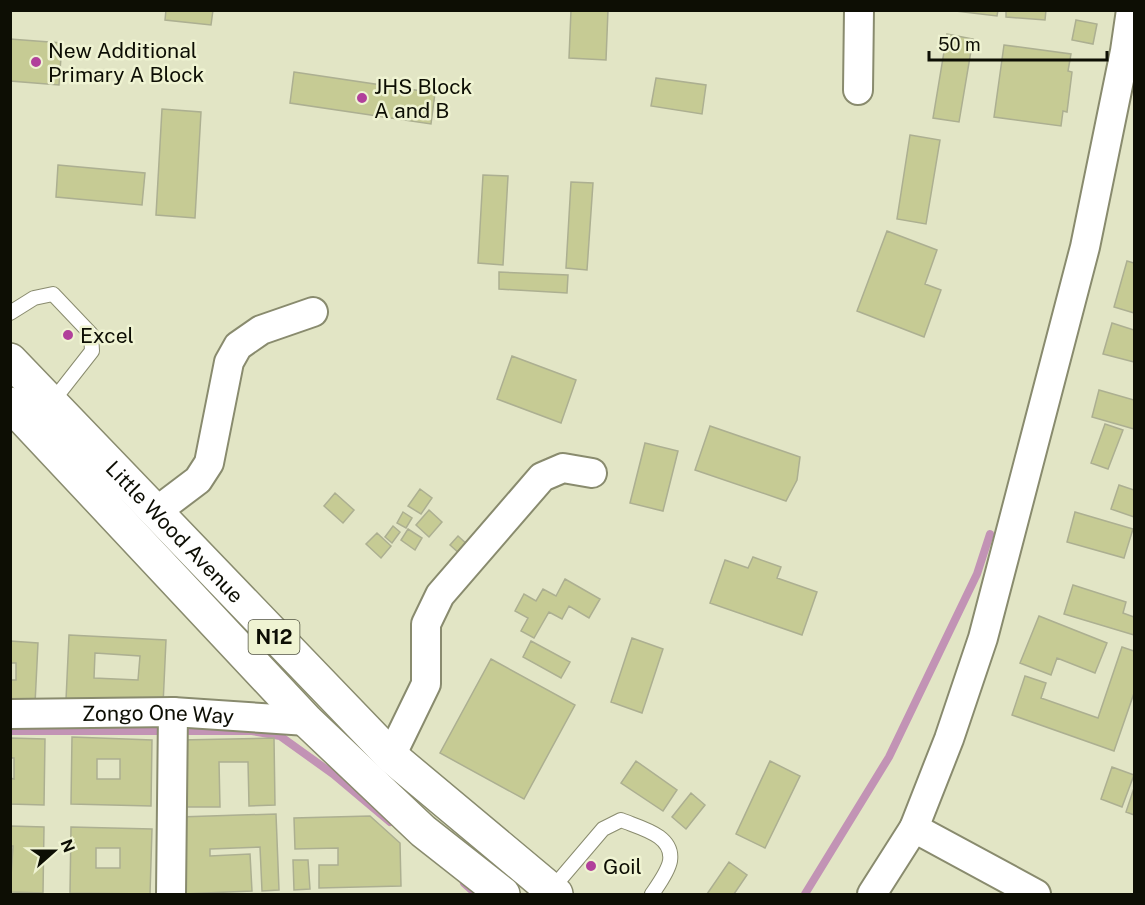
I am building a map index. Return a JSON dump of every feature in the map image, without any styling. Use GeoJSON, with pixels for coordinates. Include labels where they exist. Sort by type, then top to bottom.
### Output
{"type":"FeatureCollection","features":[{"type":"Feature","properties":{"kind":"highway","name":"Little Wood Avenue"},"geometry":{"type":"LineString","coordinates":[[10,360],[157,511],[267,630],[391,756],[554,892]]}},
{"type":"Feature","properties":{"kind":"highway","name":"Little Wood Avenue"},"geometry":{"type":"LineString","coordinates":[[10,404],[307,721],[423,831],[503,894]]}},
{"type":"Feature","properties":{"kind":"street"},"geometry":{"type":"LineString","coordinates":[[858,90],[859,10]]}},
{"type":"Feature","properties":{"kind":"street"},"geometry":{"type":"LineString","coordinates":[[872,894],[914,828],[949,739],[983,638],[1084,247],[1125,51],[1131,10]]}},
{"type":"Feature","properties":{"kind":"street"},"geometry":{"type":"LineString","coordinates":[[157,511],[198,480],[209,463],[229,362],[238,346],[261,330],[313,312]]}},
{"type":"Feature","properties":{"kind":"street"},"geometry":{"type":"LineString","coordinates":[[391,756],[426,684],[426,624],[440,595],[542,477],[563,468],[592,473]]}},
{"type":"Feature","properties":{"kind":"street"},"geometry":{"type":"LineString","coordinates":[[171,894],[173,712]]}},
{"type":"Feature","properties":{"kind":"street","name":"Zongo One Way"},"geometry":{"type":"LineString","coordinates":[[10,714],[173,712],[307,721]]}},
{"type":"Feature","properties":{"kind":"street"},"geometry":{"type":"LineString","coordinates":[[914,828],[1036,894]]}},
{"type":"Feature","properties":{"kind":"lane"},"geometry":{"type":"LineString","coordinates":[[10,313],[34,298],[53,294],[91,334],[92,351],[51,402]]}},
{"type":"Feature","properties":{"kind":"lane"},"geometry":{"type":"LineString","coordinates":[[554,892],[603,829],[621,820],[662,838],[670,848],[670,863],[652,894]]}},
{"type":"Feature","properties":{"kind":"building"},"geometry":{"type":"Polygon","coordinates":[[[166,10],[213,10],[211,25],[165,20],[166,10]]]}},
{"type":"Feature","properties":{"kind":"building"},"geometry":{"type":"Polygon","coordinates":[[[571,10],[608,10],[606,60],[569,58],[571,10]]]}},
{"type":"Feature","properties":{"kind":"building"},"geometry":{"type":"Polygon","coordinates":[[[947,10],[998,10],[997,16],[947,10]]]}},
{"type":"Feature","properties":{"kind":"building"},"geometry":{"type":"Polygon","coordinates":[[[1006,10],[1046,10],[1045,20],[1006,17],[1006,10]]]}},
{"type":"Feature","properties":{"kind":"building"},"geometry":{"type":"Polygon","coordinates":[[[1076,20],[1097,24],[1093,44],[1072,40],[1076,20]]]}},
{"type":"Feature","properties":{"kind":"building"},"geometry":{"type":"Polygon","coordinates":[[[947,34],[973,39],[959,122],[933,118],[947,34]]]}},
{"type":"Feature","properties":{"kind":"building","name":"New Additional Primary A Block"},"geometry":{"type":"Polygon","coordinates":[[[10,39],[62,43],[59,85],[10,81],[10,39]]]}},
{"type":"Feature","properties":{"kind":"building"},"geometry":{"type":"Polygon","coordinates":[[[1004,45],[1071,54],[1068,71],[1072,72],[1067,112],[1063,111],[1061,126],[994,117],[1004,45]]]}},
{"type":"Feature","properties":{"kind":"building","name":"JHS Block A and B"},"geometry":{"type":"Polygon","coordinates":[[[294,72],[435,93],[431,124],[290,103],[294,72]]]}},
{"type":"Feature","properties":{"kind":"building"},"geometry":{"type":"Polygon","coordinates":[[[656,78],[706,85],[702,114],[651,106],[656,78]]]}},
{"type":"Feature","properties":{"kind":"building"},"geometry":{"type":"Polygon","coordinates":[[[162,109],[201,112],[195,218],[156,215],[162,109]]]}},
{"type":"Feature","properties":{"kind":"building"},"geometry":{"type":"Polygon","coordinates":[[[910,135],[940,140],[926,224],[897,219],[910,135]]]}},
{"type":"Feature","properties":{"kind":"building"},"geometry":{"type":"Polygon","coordinates":[[[58,165],[145,173],[142,205],[56,197],[58,165]]]}},
{"type":"Feature","properties":{"kind":"building"},"geometry":{"type":"Polygon","coordinates":[[[483,175],[508,176],[503,265],[478,263],[483,175]]]}},
{"type":"Feature","properties":{"kind":"building"},"geometry":{"type":"Polygon","coordinates":[[[571,182],[593,183],[587,270],[566,268],[571,182]]]}},
{"type":"Feature","properties":{"kind":"building"},"geometry":{"type":"Polygon","coordinates":[[[887,231],[937,250],[925,284],[941,290],[924,337],[857,311],[887,231]]]}},
{"type":"Feature","properties":{"kind":"building"},"geometry":{"type":"Polygon","coordinates":[[[1127,261],[1134,263],[1134,313],[1114,307],[1127,261]]]}},
{"type":"Feature","properties":{"kind":"building"},"geometry":{"type":"Polygon","coordinates":[[[499,272],[568,275],[567,293],[499,289],[499,272]]]}},
{"type":"Feature","properties":{"kind":"building"},"geometry":{"type":"Polygon","coordinates":[[[1112,323],[1134,330],[1134,362],[1103,354],[1112,323]]]}},
{"type":"Feature","properties":{"kind":"building"},"geometry":{"type":"Polygon","coordinates":[[[512,356],[576,380],[561,423],[497,399],[512,356]]]}},
{"type":"Feature","properties":{"kind":"building"},"geometry":{"type":"Polygon","coordinates":[[[1099,390],[1134,400],[1134,429],[1092,417],[1099,390]]]}},
{"type":"Feature","properties":{"kind":"building"},"geometry":{"type":"Polygon","coordinates":[[[1105,424],[1123,430],[1108,469],[1091,463],[1105,424]]]}},
{"type":"Feature","properties":{"kind":"building"},"geometry":{"type":"Polygon","coordinates":[[[710,426],[800,457],[797,480],[786,501],[695,470],[710,426]]]}},
{"type":"Feature","properties":{"kind":"building"},"geometry":{"type":"Polygon","coordinates":[[[645,443],[678,451],[663,511],[630,503],[645,443]]]}},
{"type":"Feature","properties":{"kind":"building"},"geometry":{"type":"Polygon","coordinates":[[[1119,485],[1134,490],[1134,517],[1111,509],[1119,485]]]}},
{"type":"Feature","properties":{"kind":"building"},"geometry":{"type":"Polygon","coordinates":[[[420,489],[432,498],[421,514],[408,506],[420,489]]]}},
{"type":"Feature","properties":{"kind":"building"},"geometry":{"type":"Polygon","coordinates":[[[335,493],[354,510],[343,523],[324,506],[335,493]]]}},
{"type":"Feature","properties":{"kind":"building"},"geometry":{"type":"Polygon","coordinates":[[[429,510],[442,522],[429,537],[416,525],[429,510]]]}},
{"type":"Feature","properties":{"kind":"building"},"geometry":{"type":"Polygon","coordinates":[[[403,512],[412,518],[406,528],[397,523],[403,512]]]}},
{"type":"Feature","properties":{"kind":"building"},"geometry":{"type":"Polygon","coordinates":[[[1075,512],[1133,529],[1124,558],[1067,542],[1075,512]]]}},
{"type":"Feature","properties":{"kind":"building"},"geometry":{"type":"Polygon","coordinates":[[[393,526],[400,532],[392,543],[385,537],[393,526]]]}},
{"type":"Feature","properties":{"kind":"building"},"geometry":{"type":"Polygon","coordinates":[[[408,529],[422,538],[415,550],[401,540],[408,529]]]}},
{"type":"Feature","properties":{"kind":"building"},"geometry":{"type":"Polygon","coordinates":[[[377,533],[391,546],[381,558],[366,544],[377,533]]]}},
{"type":"Feature","properties":{"kind":"building"},"geometry":{"type":"Polygon","coordinates":[[[458,536],[469,546],[461,555],[450,545],[458,536]]]}},
{"type":"Feature","properties":{"kind":"building"},"geometry":{"type":"Polygon","coordinates":[[[753,557],[781,567],[777,578],[817,592],[802,635],[710,603],[725,560],[748,568],[753,557]]]}},
{"type":"Feature","properties":{"kind":"building"},"geometry":{"type":"Polygon","coordinates":[[[565,579],[600,599],[589,618],[569,606],[562,619],[549,612],[534,638],[521,631],[528,618],[515,611],[524,594],[536,601],[543,589],[556,596],[565,579]]]}},
{"type":"Feature","properties":{"kind":"building"},"geometry":{"type":"Polygon","coordinates":[[[1073,585],[1126,602],[1123,613],[1134,617],[1134,635],[1064,614],[1073,585]]]}},
{"type":"Feature","properties":{"kind":"building"},"geometry":{"type":"Polygon","coordinates":[[[1039,616],[1107,643],[1095,673],[1057,658],[1051,675],[1020,663],[1039,616]]]}},
{"type":"Feature","properties":{"kind":"building"},"geometry":{"type":"Polygon","coordinates":[[[69,635],[166,640],[163,705],[66,700],[69,635]],[[95,653],[94,678],[138,680],[140,656],[95,653]]]}},
{"type":"Feature","properties":{"kind":"building"},"geometry":{"type":"Polygon","coordinates":[[[632,638],[663,649],[642,713],[611,702],[632,638]]]}},
{"type":"Feature","properties":{"kind":"building"},"geometry":{"type":"Polygon","coordinates":[[[10,641],[38,643],[35,704],[10,703],[10,680],[16,680],[16,663],[10,663],[10,641]]]}},
{"type":"Feature","properties":{"kind":"building"},"geometry":{"type":"Polygon","coordinates":[[[531,641],[570,662],[561,678],[523,657],[531,641]]]}},
{"type":"Feature","properties":{"kind":"building"},"geometry":{"type":"Polygon","coordinates":[[[1122,647],[1134,651],[1134,693],[1114,751],[1012,715],[1025,676],[1046,683],[1041,698],[1098,718],[1122,647]]]}},
{"type":"Feature","properties":{"kind":"building"},"geometry":{"type":"Polygon","coordinates":[[[491,659],[575,705],[524,799],[440,753],[491,659]]]}},
{"type":"Feature","properties":{"kind":"building"},"geometry":{"type":"Polygon","coordinates":[[[72,737],[152,740],[151,806],[71,804],[72,737]],[[97,759],[97,779],[120,779],[120,759],[97,759]]]}},
{"type":"Feature","properties":{"kind":"building"},"geometry":{"type":"Polygon","coordinates":[[[10,738],[45,739],[44,805],[10,804],[10,778],[14,779],[14,758],[10,758],[10,738]]]}},
{"type":"Feature","properties":{"kind":"building"},"geometry":{"type":"Polygon","coordinates":[[[274,738],[275,805],[249,806],[248,762],[219,762],[220,807],[181,807],[180,740],[274,738]]]}},
{"type":"Feature","properties":{"kind":"building"},"geometry":{"type":"Polygon","coordinates":[[[636,761],[677,790],[663,811],[621,783],[636,761]]]}},
{"type":"Feature","properties":{"kind":"building"},"geometry":{"type":"Polygon","coordinates":[[[770,761],[800,776],[765,848],[736,834],[770,761]]]}},
{"type":"Feature","properties":{"kind":"building"},"geometry":{"type":"Polygon","coordinates":[[[1112,767],[1134,775],[1122,807],[1101,799],[1112,767]]]}},
{"type":"Feature","properties":{"kind":"building"},"geometry":{"type":"Polygon","coordinates":[[[1134,788],[1134,815],[1126,812],[1134,788]]]}},
{"type":"Feature","properties":{"kind":"building"},"geometry":{"type":"Polygon","coordinates":[[[691,793],[705,805],[686,829],[672,817],[691,793]]]}},
{"type":"Feature","properties":{"kind":"building"},"geometry":{"type":"Polygon","coordinates":[[[276,814],[279,890],[262,891],[260,847],[210,849],[210,856],[250,854],[252,891],[182,894],[179,817],[276,814]]]}},
{"type":"Feature","properties":{"kind":"building"},"geometry":{"type":"Polygon","coordinates":[[[370,816],[400,843],[401,886],[319,888],[319,865],[338,865],[338,848],[295,849],[294,818],[370,816]]]}},
{"type":"Feature","properties":{"kind":"building"},"geometry":{"type":"Polygon","coordinates":[[[10,826],[44,827],[43,893],[10,892],[13,846],[10,846],[10,826]]]}},
{"type":"Feature","properties":{"kind":"building"},"geometry":{"type":"Polygon","coordinates":[[[71,827],[152,829],[150,894],[70,893],[71,827]],[[96,848],[96,868],[120,868],[120,848],[96,848]]]}},
{"type":"Feature","properties":{"kind":"building"},"geometry":{"type":"Polygon","coordinates":[[[293,860],[308,860],[310,889],[294,890],[293,860]]]}},
{"type":"Feature","properties":{"kind":"building"},"geometry":{"type":"Polygon","coordinates":[[[729,862],[747,875],[734,894],[707,894],[729,862]]]}},
{"type":"Feature","properties":{"kind":"waterway"},"geometry":{"type":"LineString","coordinates":[[805,894],[889,757],[977,574],[990,534]]}},
{"type":"Feature","properties":{"kind":"waterway"},"geometry":{"type":"LineString","coordinates":[[10,731],[252,731],[280,736],[333,774],[390,822]]}},
{"type":"Feature","properties":{"kind":"waterway"},"geometry":{"type":"LineString","coordinates":[[464,883],[476,894]]}},
{"type":"Feature","properties":{"kind":"place","name":"New Additional Primary A Block"},"geometry":{"type":"Point","coordinates":[36,62]}},
{"type":"Feature","properties":{"kind":"place","name":"JHS Block A and B"},"geometry":{"type":"Point","coordinates":[362,98]}},
{"type":"Feature","properties":{"kind":"place","name":"Excel"},"geometry":{"type":"Point","coordinates":[68,335]}},
{"type":"Feature","properties":{"kind":"place","name":"Goil"},"geometry":{"type":"Point","coordinates":[591,866]}}]}
